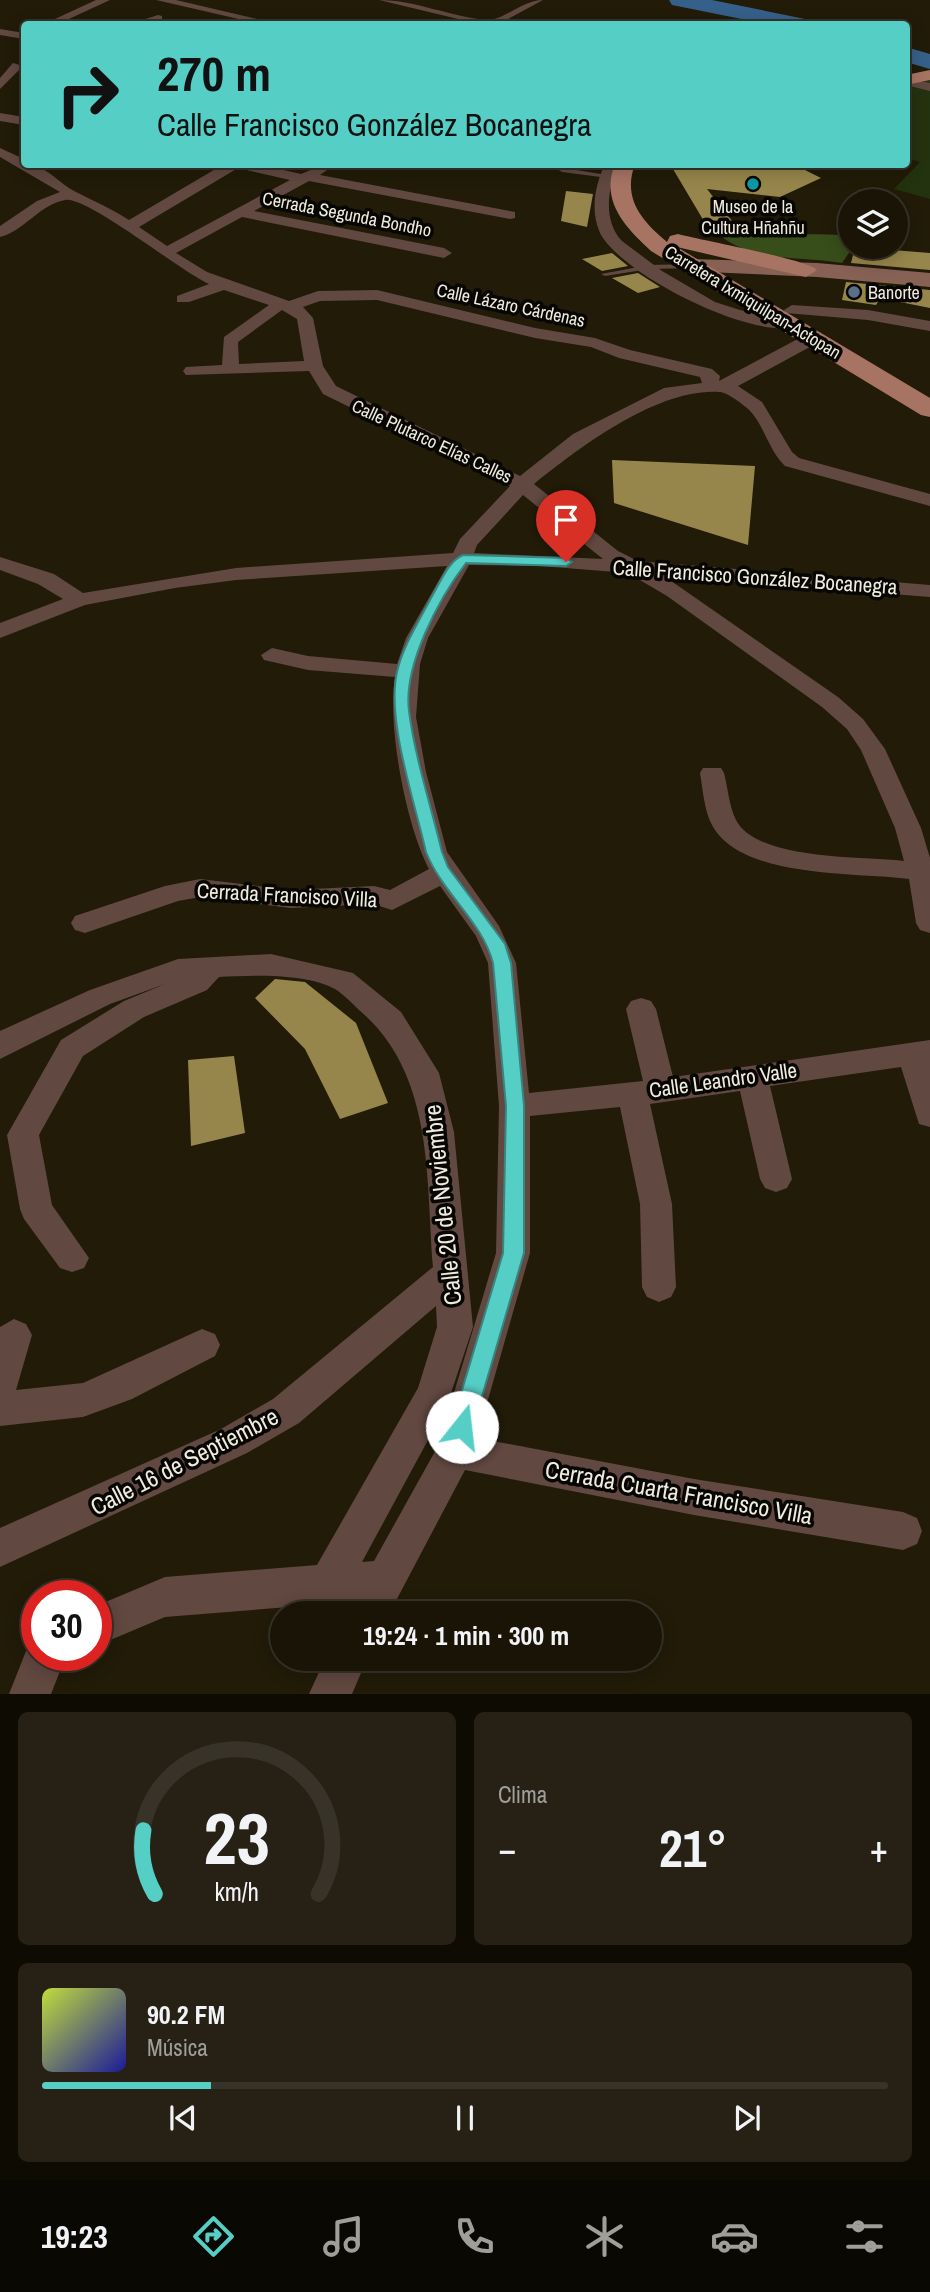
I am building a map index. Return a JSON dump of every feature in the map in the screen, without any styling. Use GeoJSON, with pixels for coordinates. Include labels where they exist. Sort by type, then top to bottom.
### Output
{"type":"FeatureCollection","features":[{"type":"Feature","properties":{"kind":"main road"},"geometry":{"type":"LineString","coordinates":[[916,79],[930,66]]}},
{"type":"Feature","properties":{"kind":"main road"},"geometry":{"type":"LineString","coordinates":[[627,176],[660,226],[704,266],[761,292],[790,317],[930,390]]}},
{"type":"Feature","properties":{"kind":"main road","name":"Carretera Ixmiquilpan-Actopan"},"geometry":{"type":"LineString","coordinates":[[627,176],[612,203],[641,230],[790,317],[813,338],[930,409]]}},
{"type":"Feature","properties":{"kind":"main road"},"geometry":{"type":"LineString","coordinates":[[678,241],[812,270]]}},
{"type":"Feature","properties":{"kind":"main road"},"geometry":{"type":"LineString","coordinates":[[704,266],[812,270],[930,280]]}},
{"type":"Feature","properties":{"kind":"main road"},"geometry":{"type":"LineString","coordinates":[[761,292],[772,279],[789,273],[812,270]]}},
{"type":"Feature","properties":{"kind":"street"},"geometry":{"type":"LineString","coordinates":[[57,21],[106,0]]}},
{"type":"Feature","properties":{"kind":"street"},"geometry":{"type":"LineString","coordinates":[[161,0],[259,21]]}},
{"type":"Feature","properties":{"kind":"street"},"geometry":{"type":"LineString","coordinates":[[384,0],[478,21]]}},
{"type":"Feature","properties":{"kind":"street"},"geometry":{"type":"LineString","coordinates":[[498,21],[538,0]]}},
{"type":"Feature","properties":{"kind":"street"},"geometry":{"type":"LineString","coordinates":[[147,21],[158,18]]}},
{"type":"Feature","properties":{"kind":"street"},"geometry":{"type":"LineString","coordinates":[[0,32],[21,36]]}},
{"type":"Feature","properties":{"kind":"street"},"geometry":{"type":"LineString","coordinates":[[0,85],[17,66]]}},
{"type":"Feature","properties":{"kind":"street"},"geometry":{"type":"LineString","coordinates":[[0,117],[21,120]]}},
{"type":"Feature","properties":{"kind":"street"},"geometry":{"type":"LineString","coordinates":[[0,152],[21,162]]}},
{"type":"Feature","properties":{"kind":"street"},"geometry":{"type":"LineString","coordinates":[[31,168],[67,192],[134,223],[188,268],[222,285],[284,305]]}},
{"type":"Feature","properties":{"kind":"street"},"geometry":{"type":"LineString","coordinates":[[134,223],[229,168]]}},
{"type":"Feature","properties":{"kind":"street"},"geometry":{"type":"LineString","coordinates":[[256,168],[510,215]]}},
{"type":"Feature","properties":{"kind":"street"},"geometry":{"type":"LineString","coordinates":[[167,252],[322,168]]}},
{"type":"Feature","properties":{"kind":"street"},"geometry":{"type":"LineString","coordinates":[[0,233],[39,205],[67,192]]}},
{"type":"Feature","properties":{"kind":"street"},"geometry":{"type":"LineString","coordinates":[[612,203],[608,233],[620,247],[706,304],[748,317],[868,315],[930,326]]}},
{"type":"Feature","properties":{"kind":"street"},"geometry":{"type":"LineString","coordinates":[[431,214],[448,204]]}},
{"type":"Feature","properties":{"kind":"street","name":"Cerrada Segunda Bondho"},"geometry":{"type":"LineString","coordinates":[[242,213],[444,253]]}},
{"type":"Feature","properties":{"kind":"street"},"geometry":{"type":"LineString","coordinates":[[608,233],[641,230]]}},
{"type":"Feature","properties":{"kind":"street"},"geometry":{"type":"LineString","coordinates":[[183,299],[222,285]]}},
{"type":"Feature","properties":{"kind":"street","name":"Calle Lázaro Cárdenas"},"geometry":{"type":"LineString","coordinates":[[284,305],[318,296],[377,295],[658,359],[706,373],[718,387]]}},
{"type":"Feature","properties":{"kind":"street"},"geometry":{"type":"LineString","coordinates":[[231,370],[230,341],[284,305]]}},
{"type":"Feature","properties":{"kind":"street","name":"Calle Plutarco Elías Calles"},"geometry":{"type":"LineString","coordinates":[[284,305],[305,318],[314,366],[328,390],[523,484],[611,555],[675,591],[830,702],[855,724],[873,749],[908,828],[921,872],[930,923]]}},
{"type":"Feature","properties":{"kind":"street"},"geometry":{"type":"LineString","coordinates":[[112,1619],[165,1597],[328,1584],[375,1597],[455,1451],[513,1253],[515,1106],[502,963],[497,944],[444,872],[434,852],[401,709],[404,671],[418,637],[451,574],[463,559],[467,543],[523,484],[580,438],[670,392],[718,387],[813,338]]}},
{"type":"Feature","properties":{"kind":"street"},"geometry":{"type":"LineString","coordinates":[[192,371],[314,366]]}},
{"type":"Feature","properties":{"kind":"street"},"geometry":{"type":"LineString","coordinates":[[718,387],[756,406],[784,455],[792,462],[930,500]]}},
{"type":"Feature","properties":{"kind":"street","name":"Calle Francisco González Bocanegra"},"geometry":{"type":"LineString","coordinates":[[0,631],[80,600],[236,574],[463,559],[540,561],[930,591]]}},
{"type":"Feature","properties":{"kind":"street"},"geometry":{"type":"LineString","coordinates":[[0,563],[46,579],[80,600]]}},
{"type":"Feature","properties":{"kind":"street"},"geometry":{"type":"LineString","coordinates":[[272,654],[308,663],[404,671]]}},
{"type":"Feature","properties":{"kind":"street"},"geometry":{"type":"LineString","coordinates":[[712,772],[725,827],[738,839],[774,856],[921,872]]}},
{"type":"Feature","properties":{"kind":"street","name":"Cerrada Francisco Villa"},"geometry":{"type":"LineString","coordinates":[[85,923],[176,892],[200,888],[291,899],[374,895],[393,901],[444,872]]}},
{"type":"Feature","properties":{"kind":"street","name":"Calle 20 de Noviembre"},"geometry":{"type":"LineString","coordinates":[[3,1038],[100,997],[178,969],[271,964],[343,980],[391,1020],[424,1073],[438,1132],[455,1327],[434,1393],[328,1584]]}},
{"type":"Feature","properties":{"kind":"street"},"geometry":{"type":"LineString","coordinates":[[72,1258],[36,1209],[23,1135],[72,1048],[134,1009],[197,982],[211,968]]}},
{"type":"Feature","properties":{"kind":"street"},"geometry":{"type":"LineString","coordinates":[[641,1009],[656,1204],[659,1287]]}},
{"type":"Feature","properties":{"kind":"street"},"geometry":{"type":"LineString","coordinates":[[921,1052],[930,1115]]}},
{"type":"Feature","properties":{"kind":"street","name":"Calle Leandro Valle"},"geometry":{"type":"LineString","coordinates":[[515,1106],[646,1092],[921,1052]]}},
{"type":"Feature","properties":{"kind":"street"},"geometry":{"type":"LineString","coordinates":[[752,1076],[776,1179]]}},
{"type":"Feature","properties":{"kind":"street","name":"Calle 16 de Septiembre"},"geometry":{"type":"LineString","coordinates":[[0,1548],[234,1441],[286,1411],[452,1271]]}},
{"type":"Feature","properties":{"kind":"street"},"geometry":{"type":"LineString","coordinates":[[0,1386],[14,1335]]}},
{"type":"Feature","properties":{"kind":"street"},"geometry":{"type":"LineString","coordinates":[[0,1409],[83,1400],[118,1387],[202,1345]]}},
{"type":"Feature","properties":{"kind":"street","name":"Cerrada Cuarta Francisco Villa"},"geometry":{"type":"LineString","coordinates":[[455,1451],[694,1497],[903,1531]]}},
{"type":"Feature","properties":{"kind":"street"},"geometry":{"type":"LineString","coordinates":[[30,1693],[40,1671]]}},
{"type":"Feature","properties":{"kind":"street"},"geometry":{"type":"LineString","coordinates":[[330,1693],[340,1671]]}},
{"type":"Feature","properties":{"kind":"lane"},"geometry":{"type":"LineString","coordinates":[[559,168],[627,176]]}},
{"type":"Feature","properties":{"kind":"lane"},"geometry":{"type":"LineString","coordinates":[[605,274],[649,267],[704,266]]}},
{"type":"Feature","properties":{"kind":"green space"},"geometry":{"type":"Polygon","coordinates":[[[930,80],[930,199],[908,193],[908,189],[894,189],[920,162],[910,159],[910,81],[930,80]]]}},
{"type":"Feature","properties":{"kind":"green space"},"geometry":{"type":"Polygon","coordinates":[[[736,226],[762,232],[838,235],[838,259],[845,259],[842,263],[756,253],[725,239],[713,228],[736,226]]]}},
{"type":"Feature","properties":{"kind":"building","name":"Museo de la Cultura Hñahñu"},"geometry":{"type":"Polygon","coordinates":[[[672,168],[801,168],[821,178],[780,197],[707,189],[736,226],[708,228],[672,168]]]}},
{"type":"Feature","properties":{"kind":"building"},"geometry":{"type":"Polygon","coordinates":[[[566,191],[593,194],[587,227],[561,221],[566,191]]]}},
{"type":"Feature","properties":{"kind":"building"},"geometry":{"type":"Polygon","coordinates":[[[908,251],[930,253],[930,270],[851,263],[852,259],[908,259],[908,251]]]}},
{"type":"Feature","properties":{"kind":"building"},"geometry":{"type":"Polygon","coordinates":[[[612,253],[628,266],[602,271],[582,259],[612,253]]]}},
{"type":"Feature","properties":{"kind":"building"},"geometry":{"type":"Polygon","coordinates":[[[638,273],[660,287],[638,293],[612,278],[638,273]]]}},
{"type":"Feature","properties":{"kind":"building"},"geometry":{"type":"Polygon","coordinates":[[[846,282],[930,290],[930,308],[880,298],[876,305],[842,300],[846,282]]]}},
{"type":"Feature","properties":{"kind":"building"},"geometry":{"type":"Polygon","coordinates":[[[612,460],[755,466],[748,545],[614,503],[612,460]]]}},
{"type":"Feature","properties":{"kind":"building"},"geometry":{"type":"Polygon","coordinates":[[[275,979],[305,982],[356,1023],[388,1103],[340,1119],[305,1049],[255,998],[275,979]]]}},
{"type":"Feature","properties":{"kind":"building"},"geometry":{"type":"Polygon","coordinates":[[[234,1056],[245,1133],[191,1146],[188,1060],[234,1056]]]}},
{"type":"Feature","properties":{"kind":"waterway"},"geometry":{"type":"LineString","coordinates":[[680,0],[782,21]]}},
{"type":"Feature","properties":{"kind":"waterway"},"geometry":{"type":"LineString","coordinates":[[910,55],[930,62]]}},
{"type":"Feature","properties":{"kind":"place","name":"Museo de la Cultura Hñahñu"},"geometry":{"type":"Point","coordinates":[753,184]}},
{"type":"Feature","properties":{"kind":"place","name":"Banorte"},"geometry":{"type":"Point","coordinates":[854,292]}},
{"type":"Feature","properties":{"kind":"route"},"geometry":{"type":"LineString","coordinates":[[462,1427],[513,1253],[515,1106],[502,963],[497,944],[441,869],[434,852],[401,709],[404,671],[418,637],[445,590],[451,574],[463,559],[566,562]]}}]}
